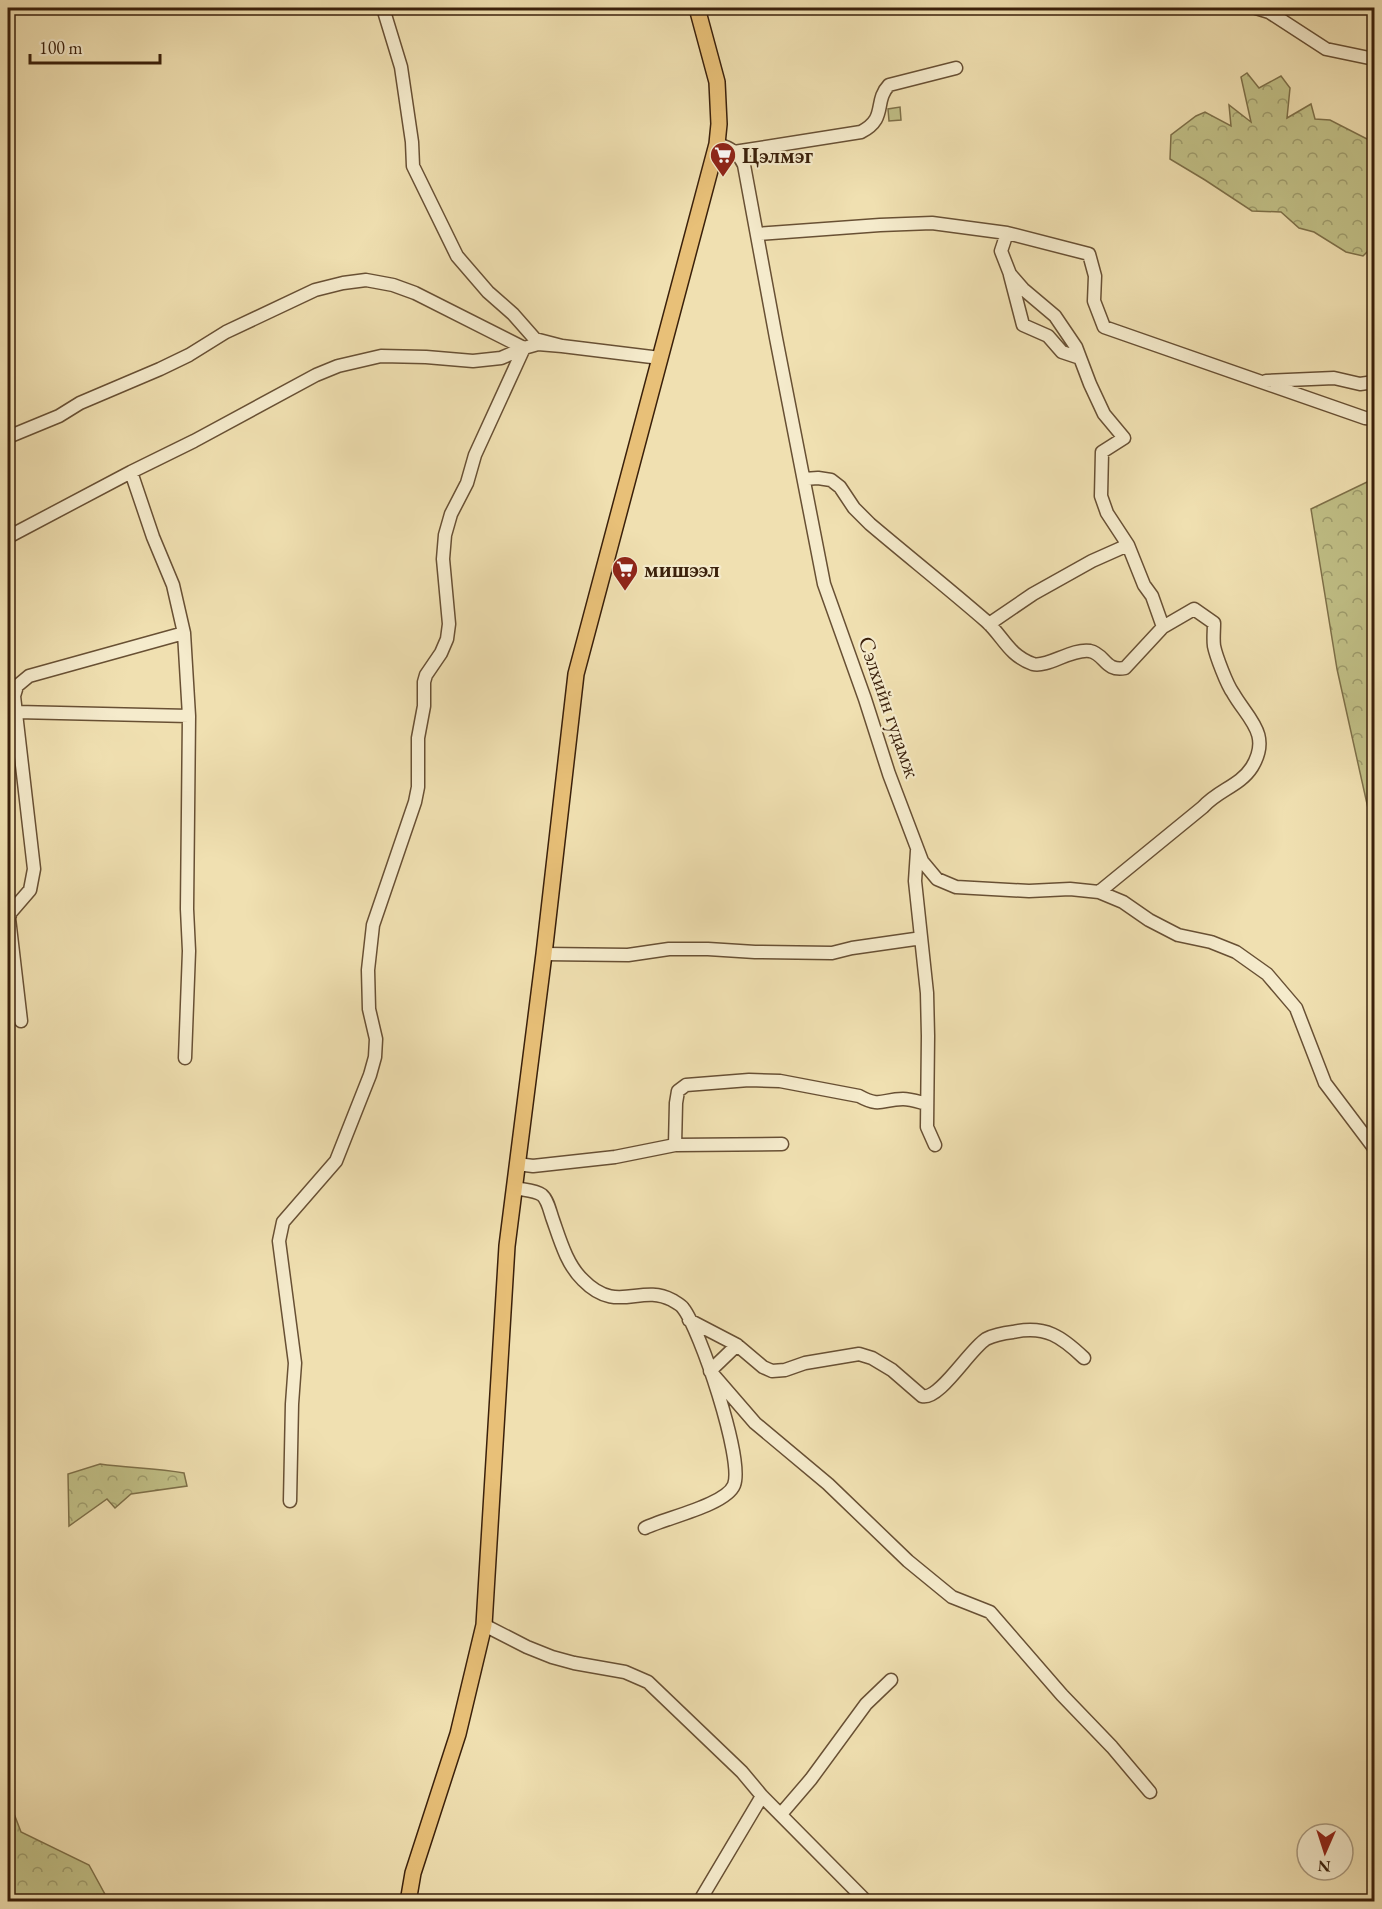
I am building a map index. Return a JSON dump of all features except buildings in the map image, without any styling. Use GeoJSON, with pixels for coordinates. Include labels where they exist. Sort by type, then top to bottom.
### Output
{"type":"FeatureCollection","features":[{"type":"Feature","properties":{"kind":"main road"},"geometry":{"type":"LineString","coordinates":[[408,1902],[413,1873],[458,1734],[484,1625],[507,1246],[576,674],[717,144],[719,124],[717,82],[697,8]]}},
{"type":"Feature","properties":{"kind":"street"},"geometry":{"type":"LineString","coordinates":[[383,8],[401,67],[412,142],[413,166],[457,256],[488,292],[513,314],[535,339],[562,346]]}},
{"type":"Feature","properties":{"kind":"street"},"geometry":{"type":"LineString","coordinates":[[1256,8],[1269,12],[1326,48],[1374,59]]}},
{"type":"Feature","properties":{"kind":"street"},"geometry":{"type":"LineString","coordinates":[[717,144],[734,152],[861,132],[873,126],[884,91],[889,85],[956,68]]}},
{"type":"Feature","properties":{"kind":"street","name":"Сэлхийн гудамж"},"geometry":{"type":"LineString","coordinates":[[734,152],[741,157],[744,165],[824,584],[921,861],[937,879],[956,886],[1029,891],[1070,889],[1099,892],[1123,902],[1149,920],[1178,935],[1211,942],[1236,952],[1267,974],[1296,1008],[1324,1083],[1374,1148]]}},
{"type":"Feature","properties":{"kind":"street"},"geometry":{"type":"LineString","coordinates":[[757,234],[932,223],[1008,233],[1089,254],[1095,276],[1094,301],[1104,327],[1365,418],[1374,419]]}},
{"type":"Feature","properties":{"kind":"street"},"geometry":{"type":"LineString","coordinates":[[1008,233],[1001,251],[1010,274],[1023,325],[1048,336],[1062,352],[1080,358]]}},
{"type":"Feature","properties":{"kind":"street"},"geometry":{"type":"LineString","coordinates":[[1010,274],[1023,289],[1055,316],[1076,347],[1104,414],[1124,438],[1102,452],[1101,496],[1107,513],[1128,545],[1144,585],[1152,596],[1163,627]]}},
{"type":"Feature","properties":{"kind":"street"},"geometry":{"type":"LineString","coordinates":[[8,436],[59,416],[80,403],[160,369],[226,333],[315,290],[343,283],[376,281],[415,293],[524,348]]}},
{"type":"Feature","properties":{"kind":"street"},"geometry":{"type":"LineString","coordinates":[[8,537],[316,375],[338,366],[381,356],[474,361],[501,358],[538,344],[660,358]]}},
{"type":"Feature","properties":{"kind":"street"},"geometry":{"type":"LineString","coordinates":[[291,1501],[292,1404],[295,1363],[279,1241],[280,1230],[283,1222],[336,1161],[375,1057],[376,1039],[369,1009],[368,970],[373,925],[418,788],[418,738],[424,706],[424,682],[447,639],[449,611],[443,559],[445,535],[451,513],[467,483],[475,455],[524,348]]}},
{"type":"Feature","properties":{"kind":"street"},"geometry":{"type":"LineString","coordinates":[[1259,381],[1334,378],[1360,384],[1374,382]]}},
{"type":"Feature","properties":{"kind":"street"},"geometry":{"type":"LineString","coordinates":[[130,472],[173,585],[184,633],[189,716],[187,909],[189,989],[184,1058]]}},
{"type":"Feature","properties":{"kind":"street"},"geometry":{"type":"LineString","coordinates":[[804,479],[831,480],[870,524],[989,624],[1008,649],[1034,664],[1044,664],[1064,655],[1088,651],[1118,670],[1125,668],[1163,627],[1194,609],[1214,624],[1214,647],[1232,693],[1252,720],[1259,740],[1258,755],[1241,781],[1218,793],[1099,892]]}},
{"type":"Feature","properties":{"kind":"street"},"geometry":{"type":"LineString","coordinates":[[989,624],[1033,594],[1092,561],[1128,545]]}},
{"type":"Feature","properties":{"kind":"street"},"geometry":{"type":"LineString","coordinates":[[21,1021],[9,918],[11,912],[30,890],[34,869],[14,696],[17,686],[29,676],[184,633]]}},
{"type":"Feature","properties":{"kind":"street"},"geometry":{"type":"LineString","coordinates":[[17,712],[189,716]]}},
{"type":"Feature","properties":{"kind":"street"},"geometry":{"type":"LineString","coordinates":[[917,850],[915,881],[927,993],[927,1127],[935,1144]]}},
{"type":"Feature","properties":{"kind":"street"},"geometry":{"type":"LineString","coordinates":[[544,954],[628,955],[679,949],[832,953],[915,939]]}},
{"type":"Feature","properties":{"kind":"street"},"geometry":{"type":"LineString","coordinates":[[675,1145],[678,1091],[686,1085],[749,1080],[780,1081],[859,1096],[870,1102],[887,1103],[899,1099],[927,1104]]}},
{"type":"Feature","properties":{"kind":"street"},"geometry":{"type":"LineString","coordinates":[[517,1164],[533,1166],[615,1157],[675,1145],[782,1144]]}},
{"type":"Feature","properties":{"kind":"street"},"geometry":{"type":"LineString","coordinates":[[515,1188],[537,1192],[546,1200],[565,1253],[581,1279],[595,1291],[615,1298],[660,1296],[672,1299],[682,1307],[710,1371],[725,1414],[732,1444],[735,1468],[734,1485],[712,1504],[645,1528]]}},
{"type":"Feature","properties":{"kind":"street"},"geometry":{"type":"LineString","coordinates":[[689,1320],[736,1345],[763,1367],[772,1371],[859,1354],[872,1358],[892,1370],[926,1397],[944,1386],[972,1351],[987,1339],[998,1335],[1022,1330],[1046,1332],[1064,1339],[1084,1358]]}},
{"type":"Feature","properties":{"kind":"street"},"geometry":{"type":"LineString","coordinates":[[710,1371],[736,1345]]}},
{"type":"Feature","properties":{"kind":"street"},"geometry":{"type":"LineString","coordinates":[[710,1371],[755,1423],[828,1484],[908,1561],[952,1597],[990,1612],[1150,1792]]}},
{"type":"Feature","properties":{"kind":"street"},"geometry":{"type":"LineString","coordinates":[[484,1625],[552,1657],[574,1664],[624,1672],[648,1682],[742,1772],[762,1796],[867,1902]]}},
{"type":"Feature","properties":{"kind":"street"},"geometry":{"type":"LineString","coordinates":[[781,1814],[811,1779],[866,1704],[891,1680]]}},
{"type":"Feature","properties":{"kind":"street"},"geometry":{"type":"LineString","coordinates":[[699,1902],[762,1796]]}},
{"type":"Feature","properties":{"kind":"green space"},"geometry":{"type":"Polygon","coordinates":[[[1247,73],[1259,88],[1281,76],[1290,88],[1287,118],[1311,104],[1315,119],[1330,120],[1374,141],[1374,245],[1363,256],[1346,252],[1314,232],[1299,228],[1281,212],[1252,211],[1170,159],[1171,135],[1196,116],[1205,112],[1231,126],[1229,105],[1251,122],[1241,77],[1247,73]]]}},
{"type":"Feature","properties":{"kind":"green space"},"geometry":{"type":"Polygon","coordinates":[[[900,107],[901,120],[889,121],[888,109],[900,107]]]}},
{"type":"Feature","properties":{"kind":"green space"},"geometry":{"type":"Polygon","coordinates":[[[1374,481],[1374,820],[1369,813],[1337,669],[1311,509],[1367,482],[1374,481]]]}},
{"type":"Feature","properties":{"kind":"green space"},"geometry":{"type":"Polygon","coordinates":[[[100,1464],[184,1473],[187,1486],[131,1494],[115,1508],[107,1499],[69,1526],[68,1474],[100,1464]]]}},
{"type":"Feature","properties":{"kind":"green space"},"geometry":{"type":"Polygon","coordinates":[[[8,1798],[21,1832],[89,1865],[111,1901],[8,1901],[8,1798]]]}},
{"type":"Feature","properties":{"kind":"place","name":"Цэлмэг"},"geometry":{"type":"Point","coordinates":[723,178]}},
{"type":"Feature","properties":{"kind":"place","name":"мишээл"},"geometry":{"type":"Point","coordinates":[625,592]}}]}
